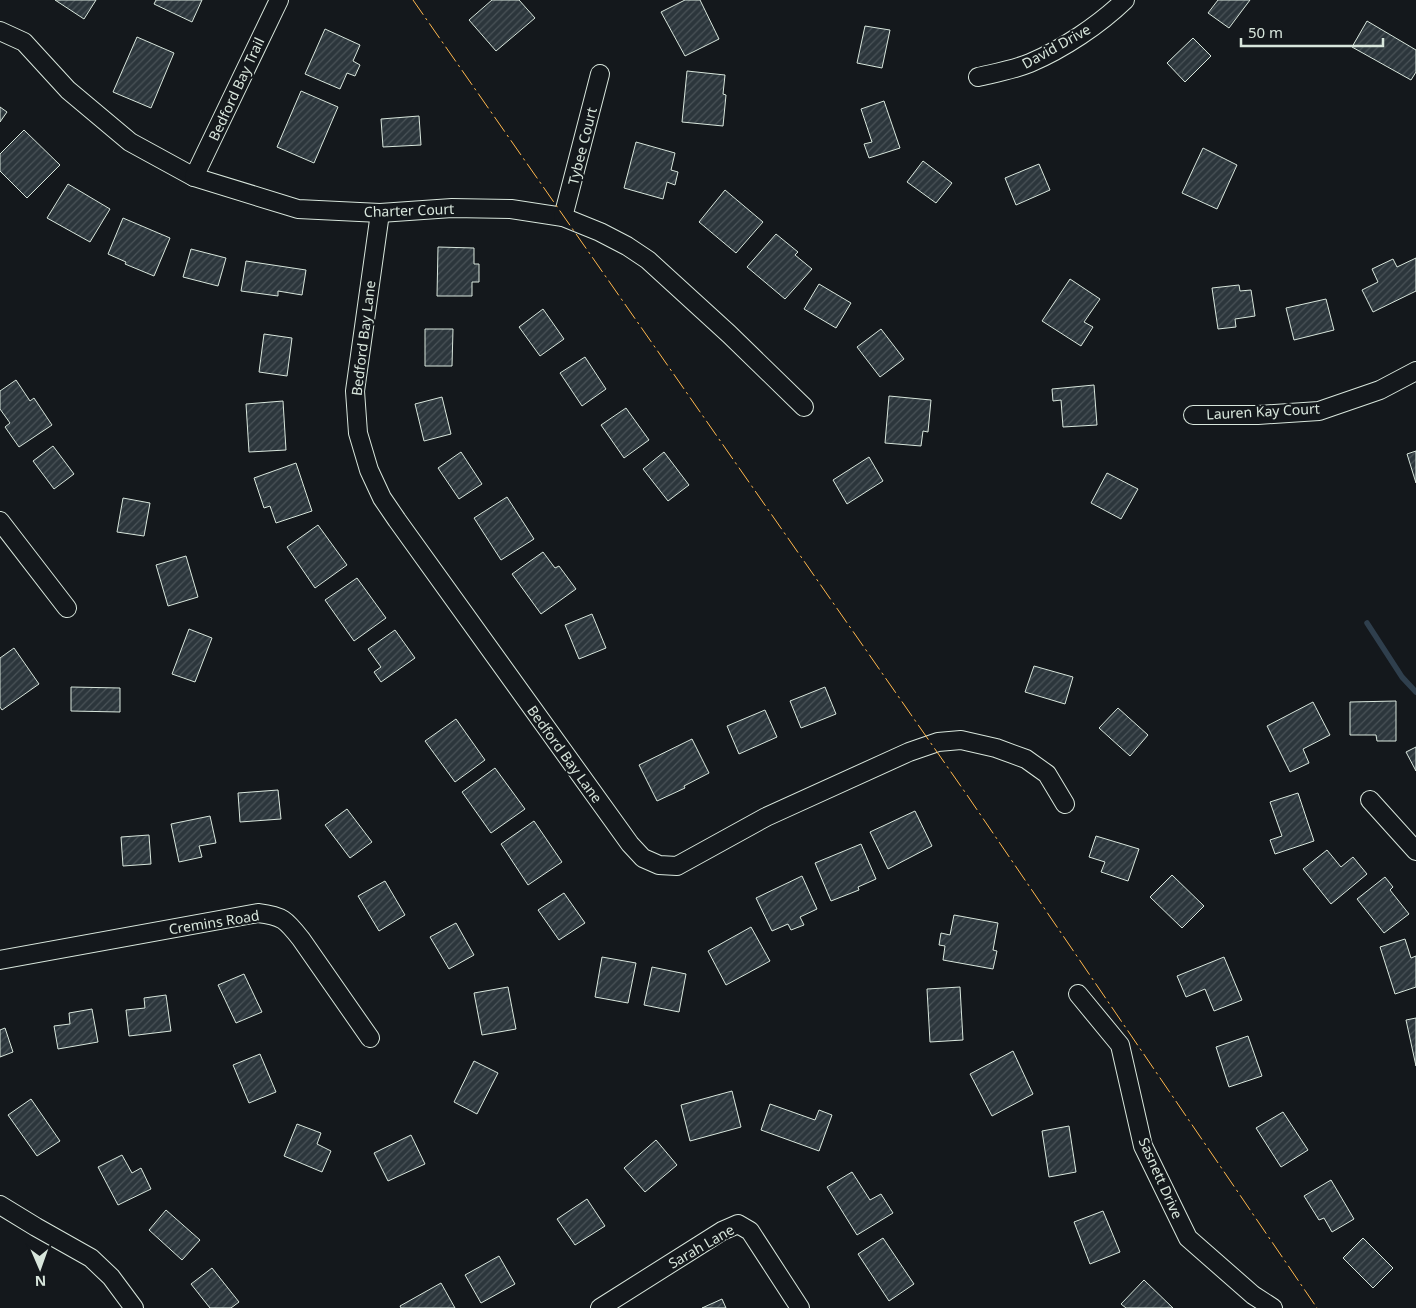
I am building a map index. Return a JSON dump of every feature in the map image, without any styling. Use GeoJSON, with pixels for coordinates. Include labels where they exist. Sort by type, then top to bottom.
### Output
{"type":"FeatureCollection","features":[{"type":"Feature","properties":{"kind":"street","name":"Bedford Bay Trail"},"geometry":{"type":"LineString","coordinates":[[194,177],[279,0]]}},
{"type":"Feature","properties":{"kind":"street","name":"David Drive"},"geometry":{"type":"LineString","coordinates":[[978,77],[1030,63],[1100,22],[1125,0]]}},
{"type":"Feature","properties":{"kind":"street","name":"Charter Court"},"geometry":{"type":"LineString","coordinates":[[0,31],[24,42],[68,90],[130,142],[194,177],[298,208],[380,213],[452,208],[510,209],[563,217],[600,232],[627,246],[648,260],[729,334],[804,407]]}},
{"type":"Feature","properties":{"kind":"street","name":"Tybee Court"},"geometry":{"type":"LineString","coordinates":[[563,217],[600,74]]}},
{"type":"Feature","properties":{"kind":"street","name":"Bedford Bay Lane"},"geometry":{"type":"LineString","coordinates":[[380,213],[355,391],[358,433],[369,470],[382,498],[396,520],[630,844],[643,858],[659,865],[677,866],[766,817],[909,752],[938,742],[961,740],[996,748],[1026,759],[1047,774],[1065,804]]}},
{"type":"Feature","properties":{"kind":"street","name":"Lauren Kay Court"},"geometry":{"type":"LineString","coordinates":[[1193,415],[1258,415],[1319,411],[1380,390],[1416,371]]}},
{"type":"Feature","properties":{"kind":"street"},"geometry":{"type":"LineString","coordinates":[[0,521],[67,608]]}},
{"type":"Feature","properties":{"kind":"street"},"geometry":{"type":"LineString","coordinates":[[1370,800],[1416,850]]}},
{"type":"Feature","properties":{"kind":"street","name":"Cremins Road"},"geometry":{"type":"LineString","coordinates":[[0,960],[258,914],[277,916],[291,927],[301,939],[370,1038]]}},
{"type":"Feature","properties":{"kind":"street","name":"Sasnett Drive"},"geometry":{"type":"LineString","coordinates":[[1078,994],[1120,1045],[1143,1146],[1188,1238],[1253,1295],[1272,1308]]}},
{"type":"Feature","properties":{"kind":"street"},"geometry":{"type":"LineString","coordinates":[[0,1205],[91,1258],[111,1277],[134,1308]]}},
{"type":"Feature","properties":{"kind":"street","name":"Sarah Lane"},"geometry":{"type":"LineString","coordinates":[[600,1308],[722,1231],[738,1224],[750,1231],[800,1308]]}},
{"type":"Feature","properties":{"kind":"building"},"geometry":{"type":"Polygon","coordinates":[[[55,0],[96,0],[84,19],[55,0]]]}},
{"type":"Feature","properties":{"kind":"building"},"geometry":{"type":"Polygon","coordinates":[[[156,0],[202,0],[192,22],[154,4],[156,0]]]}},
{"type":"Feature","properties":{"kind":"building"},"geometry":{"type":"Polygon","coordinates":[[[492,0],[519,0],[535,18],[496,51],[469,20],[492,0]]]}},
{"type":"Feature","properties":{"kind":"building"},"geometry":{"type":"Polygon","coordinates":[[[685,0],[700,0],[719,39],[685,56],[661,12],[685,0]]]}},
{"type":"Feature","properties":{"kind":"building"},"geometry":{"type":"Polygon","coordinates":[[[1218,0],[1250,0],[1229,28],[1208,13],[1218,0]]]}},
{"type":"Feature","properties":{"kind":"building"},"geometry":{"type":"Polygon","coordinates":[[[1367,21],[1416,50],[1416,72],[1411,80],[1352,47],[1367,21]]]}},
{"type":"Feature","properties":{"kind":"building"},"geometry":{"type":"Polygon","coordinates":[[[865,26],[890,30],[882,68],[857,63],[865,26]]]}},
{"type":"Feature","properties":{"kind":"building"},"geometry":{"type":"Polygon","coordinates":[[[325,29],[360,45],[353,61],[360,65],[355,76],[347,73],[340,89],[305,74],[325,29]]]}},
{"type":"Feature","properties":{"kind":"building"},"geometry":{"type":"Polygon","coordinates":[[[137,37],[174,53],[151,108],[113,92],[137,37]]]}},
{"type":"Feature","properties":{"kind":"building"},"geometry":{"type":"Polygon","coordinates":[[[1193,38],[1211,56],[1185,82],[1167,63],[1193,38]]]}},
{"type":"Feature","properties":{"kind":"building"},"geometry":{"type":"Polygon","coordinates":[[[687,71],[725,75],[723,94],[726,95],[723,126],[682,122],[687,71]]]}},
{"type":"Feature","properties":{"kind":"building"},"geometry":{"type":"Polygon","coordinates":[[[301,91],[338,107],[314,163],[277,147],[301,91]]]}},
{"type":"Feature","properties":{"kind":"building"},"geometry":{"type":"Polygon","coordinates":[[[884,101],[900,148],[869,158],[864,144],[872,142],[861,109],[884,101]]]}},
{"type":"Feature","properties":{"kind":"building"},"geometry":{"type":"Polygon","coordinates":[[[0,107],[7,112],[0,122],[0,107]]]}},
{"type":"Feature","properties":{"kind":"building"},"geometry":{"type":"Polygon","coordinates":[[[419,116],[421,145],[383,147],[381,119],[419,116]]]}},
{"type":"Feature","properties":{"kind":"building"},"geometry":{"type":"Polygon","coordinates":[[[24,130],[60,165],[27,198],[0,171],[0,154],[24,130]]]}},
{"type":"Feature","properties":{"kind":"building"},"geometry":{"type":"Polygon","coordinates":[[[636,142],[675,153],[671,170],[678,172],[675,185],[667,182],[663,199],[624,188],[636,142]]]}},
{"type":"Feature","properties":{"kind":"building"},"geometry":{"type":"Polygon","coordinates":[[[1203,148],[1237,165],[1217,209],[1182,193],[1203,148]]]}},
{"type":"Feature","properties":{"kind":"building"},"geometry":{"type":"Polygon","coordinates":[[[923,161],[952,183],[936,203],[907,182],[923,161]]]}},
{"type":"Feature","properties":{"kind":"building"},"geometry":{"type":"Polygon","coordinates":[[[1039,164],[1050,190],[1016,205],[1005,178],[1039,164]]]}},
{"type":"Feature","properties":{"kind":"building"},"geometry":{"type":"Polygon","coordinates":[[[68,184],[110,209],[90,242],[47,218],[68,184]]]}},
{"type":"Feature","properties":{"kind":"building"},"geometry":{"type":"Polygon","coordinates":[[[725,190],[763,222],[736,253],[699,222],[725,190]]]}},
{"type":"Feature","properties":{"kind":"building"},"geometry":{"type":"Polygon","coordinates":[[[123,218],[170,238],[154,276],[125,264],[126,262],[108,254],[123,218]]]}},
{"type":"Feature","properties":{"kind":"building"},"geometry":{"type":"Polygon","coordinates":[[[776,234],[798,252],[795,255],[812,269],[785,299],[747,267],[776,234]]]}},
{"type":"Feature","properties":{"kind":"building"},"geometry":{"type":"Polygon","coordinates":[[[438,247],[474,248],[474,264],[479,264],[479,282],[472,282],[472,296],[437,296],[438,247]]]}},
{"type":"Feature","properties":{"kind":"building"},"geometry":{"type":"Polygon","coordinates":[[[191,249],[226,258],[218,286],[183,277],[191,249]]]}},
{"type":"Feature","properties":{"kind":"building"},"geometry":{"type":"Polygon","coordinates":[[[1416,258],[1416,291],[1373,312],[1362,290],[1378,282],[1372,269],[1393,259],[1397,267],[1416,258]]]}},
{"type":"Feature","properties":{"kind":"building"},"geometry":{"type":"Polygon","coordinates":[[[246,261],[306,270],[302,295],[278,291],[278,296],[241,291],[246,261]]]}},
{"type":"Feature","properties":{"kind":"building"},"geometry":{"type":"Polygon","coordinates":[[[1070,279],[1100,299],[1084,322],[1093,327],[1081,346],[1042,321],[1070,279]]]}},
{"type":"Feature","properties":{"kind":"building"},"geometry":{"type":"Polygon","coordinates":[[[819,284],[851,303],[836,328],[804,309],[819,284]]]}},
{"type":"Feature","properties":{"kind":"building"},"geometry":{"type":"Polygon","coordinates":[[[1239,285],[1240,291],[1251,290],[1255,316],[1235,319],[1236,327],[1218,329],[1212,288],[1239,285]]]}},
{"type":"Feature","properties":{"kind":"building"},"geometry":{"type":"Polygon","coordinates":[[[1326,299],[1334,330],[1294,340],[1286,308],[1326,299]]]}},
{"type":"Feature","properties":{"kind":"building"},"geometry":{"type":"Polygon","coordinates":[[[543,309],[564,339],[540,356],[519,327],[543,309]]]}},
{"type":"Feature","properties":{"kind":"building"},"geometry":{"type":"Polygon","coordinates":[[[425,329],[453,329],[452,366],[425,366],[425,329]]]}},
{"type":"Feature","properties":{"kind":"building"},"geometry":{"type":"Polygon","coordinates":[[[881,329],[904,359],[880,377],[857,347],[881,329]]]}},
{"type":"Feature","properties":{"kind":"building"},"geometry":{"type":"Polygon","coordinates":[[[264,334],[292,338],[287,376],[259,372],[264,334]]]}},
{"type":"Feature","properties":{"kind":"building"},"geometry":{"type":"Polygon","coordinates":[[[585,357],[606,389],[582,406],[560,373],[585,357]]]}},
{"type":"Feature","properties":{"kind":"building"},"geometry":{"type":"Polygon","coordinates":[[[16,380],[30,401],[34,398],[52,425],[19,447],[5,427],[10,423],[0,409],[0,391],[16,380]]]}},
{"type":"Feature","properties":{"kind":"building"},"geometry":{"type":"Polygon","coordinates":[[[1094,385],[1097,425],[1063,427],[1061,400],[1053,401],[1052,389],[1094,385]]]}},
{"type":"Feature","properties":{"kind":"building"},"geometry":{"type":"Polygon","coordinates":[[[889,396],[931,400],[928,432],[923,431],[921,446],[885,443],[889,396]]]}},
{"type":"Feature","properties":{"kind":"building"},"geometry":{"type":"Polygon","coordinates":[[[442,397],[451,434],[424,441],[415,404],[442,397]]]}},
{"type":"Feature","properties":{"kind":"building"},"geometry":{"type":"Polygon","coordinates":[[[283,401],[286,450],[249,452],[246,404],[283,401]]]}},
{"type":"Feature","properties":{"kind":"building"},"geometry":{"type":"Polygon","coordinates":[[[626,408],[649,440],[624,458],[601,425],[626,408]]]}},
{"type":"Feature","properties":{"kind":"building"},"geometry":{"type":"Polygon","coordinates":[[[53,446],[74,474],[54,489],[33,461],[53,446]]]}},
{"type":"Feature","properties":{"kind":"building"},"geometry":{"type":"Polygon","coordinates":[[[1416,451],[1416,483],[1407,454],[1416,451]]]}},
{"type":"Feature","properties":{"kind":"building"},"geometry":{"type":"Polygon","coordinates":[[[461,452],[482,484],[459,499],[438,468],[461,452]]]}},
{"type":"Feature","properties":{"kind":"building"},"geometry":{"type":"Polygon","coordinates":[[[664,452],[689,485],[668,501],[643,469],[664,452]]]}},
{"type":"Feature","properties":{"kind":"building"},"geometry":{"type":"Polygon","coordinates":[[[869,457],[883,481],[847,504],[833,480],[869,457]]]}},
{"type":"Feature","properties":{"kind":"building"},"geometry":{"type":"Polygon","coordinates":[[[296,463],[312,511],[276,523],[270,506],[264,508],[254,478],[296,463]]]}},
{"type":"Feature","properties":{"kind":"building"},"geometry":{"type":"Polygon","coordinates":[[[1107,473],[1138,489],[1121,519],[1091,503],[1107,473]]]}},
{"type":"Feature","properties":{"kind":"building"},"geometry":{"type":"Polygon","coordinates":[[[507,497],[534,539],[501,560],[474,518],[507,497]]]}},
{"type":"Feature","properties":{"kind":"building"},"geometry":{"type":"Polygon","coordinates":[[[123,498],[150,503],[144,536],[117,532],[123,498]]]}},
{"type":"Feature","properties":{"kind":"building"},"geometry":{"type":"Polygon","coordinates":[[[318,525],[347,565],[315,588],[287,547],[318,525]]]}},
{"type":"Feature","properties":{"kind":"building"},"geometry":{"type":"Polygon","coordinates":[[[543,552],[555,568],[559,566],[576,589],[541,614],[512,574],[543,552]]]}},
{"type":"Feature","properties":{"kind":"building"},"geometry":{"type":"Polygon","coordinates":[[[186,556],[198,597],[168,606],[156,565],[186,556]]]}},
{"type":"Feature","properties":{"kind":"building"},"geometry":{"type":"Polygon","coordinates":[[[357,578],[386,618],[354,641],[325,600],[357,578]]]}},
{"type":"Feature","properties":{"kind":"building"},"geometry":{"type":"Polygon","coordinates":[[[592,614],[606,648],[579,659],[565,625],[592,614]]]}},
{"type":"Feature","properties":{"kind":"building"},"geometry":{"type":"Polygon","coordinates":[[[189,629],[212,638],[195,682],[172,674],[189,629]]]}},
{"type":"Feature","properties":{"kind":"building"},"geometry":{"type":"Polygon","coordinates":[[[395,630],[415,658],[381,682],[374,672],[381,667],[368,649],[395,630]]]}},
{"type":"Feature","properties":{"kind":"building"},"geometry":{"type":"Polygon","coordinates":[[[14,648],[39,684],[2,710],[0,707],[0,658],[14,648]]]}},
{"type":"Feature","properties":{"kind":"building"},"geometry":{"type":"Polygon","coordinates":[[[1034,666],[1073,677],[1065,704],[1025,692],[1034,666]]]}},
{"type":"Feature","properties":{"kind":"building"},"geometry":{"type":"Polygon","coordinates":[[[71,687],[120,688],[120,712],[71,711],[71,687]]]}},
{"type":"Feature","properties":{"kind":"building"},"geometry":{"type":"Polygon","coordinates":[[[825,687],[836,714],[801,728],[790,701],[825,687]]]}},
{"type":"Feature","properties":{"kind":"building"},"geometry":{"type":"Polygon","coordinates":[[[1396,701],[1396,741],[1377,741],[1376,735],[1350,735],[1350,702],[1396,701]]]}},
{"type":"Feature","properties":{"kind":"building"},"geometry":{"type":"Polygon","coordinates":[[[1313,702],[1330,735],[1303,749],[1309,763],[1290,772],[1267,726],[1313,702]]]}},
{"type":"Feature","properties":{"kind":"building"},"geometry":{"type":"Polygon","coordinates":[[[1118,708],[1148,735],[1130,756],[1099,728],[1118,708]]]}},
{"type":"Feature","properties":{"kind":"building"},"geometry":{"type":"Polygon","coordinates":[[[765,710],[777,737],[739,754],[727,726],[765,710]]]}},
{"type":"Feature","properties":{"kind":"building"},"geometry":{"type":"Polygon","coordinates":[[[456,719],[485,760],[455,782],[425,741],[456,719]]]}},
{"type":"Feature","properties":{"kind":"building"},"geometry":{"type":"Polygon","coordinates":[[[692,739],[709,773],[684,786],[685,788],[657,801],[639,765],[692,739]]]}},
{"type":"Feature","properties":{"kind":"building"},"geometry":{"type":"Polygon","coordinates":[[[1416,747],[1416,771],[1406,752],[1416,747]]]}},
{"type":"Feature","properties":{"kind":"building"},"geometry":{"type":"Polygon","coordinates":[[[495,768],[525,809],[491,833],[462,792],[495,768]]]}},
{"type":"Feature","properties":{"kind":"building"},"geometry":{"type":"Polygon","coordinates":[[[278,790],[281,819],[240,822],[238,793],[278,790]]]}},
{"type":"Feature","properties":{"kind":"building"},"geometry":{"type":"Polygon","coordinates":[[[1298,793],[1314,841],[1275,854],[1270,840],[1282,836],[1270,802],[1298,793]]]}},
{"type":"Feature","properties":{"kind":"building"},"geometry":{"type":"Polygon","coordinates":[[[347,809],[372,842],[350,858],[325,825],[347,809]]]}},
{"type":"Feature","properties":{"kind":"building"},"geometry":{"type":"Polygon","coordinates":[[[915,811],[932,846],[888,869],[870,832],[915,811]]]}},
{"type":"Feature","properties":{"kind":"building"},"geometry":{"type":"Polygon","coordinates":[[[210,816],[216,843],[199,846],[202,857],[179,862],[171,824],[210,816]]]}},
{"type":"Feature","properties":{"kind":"building"},"geometry":{"type":"Polygon","coordinates":[[[534,821],[562,862],[528,885],[501,844],[534,821]]]}},
{"type":"Feature","properties":{"kind":"building"},"geometry":{"type":"Polygon","coordinates":[[[149,835],[151,864],[123,866],[121,837],[149,835]]]}},
{"type":"Feature","properties":{"kind":"building"},"geometry":{"type":"Polygon","coordinates":[[[1096,836],[1139,849],[1128,881],[1101,872],[1105,862],[1089,857],[1096,836]]]}},
{"type":"Feature","properties":{"kind":"building"},"geometry":{"type":"Polygon","coordinates":[[[861,844],[876,879],[858,887],[859,890],[831,901],[815,863],[861,844]]]}},
{"type":"Feature","properties":{"kind":"building"},"geometry":{"type":"Polygon","coordinates":[[[1327,850],[1341,867],[1353,857],[1367,874],[1331,904],[1303,869],[1327,850]]]}},
{"type":"Feature","properties":{"kind":"building"},"geometry":{"type":"Polygon","coordinates":[[[1172,875],[1204,906],[1182,928],[1150,897],[1172,875]]]}},
{"type":"Feature","properties":{"kind":"building"},"geometry":{"type":"Polygon","coordinates":[[[802,876],[817,909],[800,917],[804,925],[791,930],[788,924],[772,931],[756,898],[802,876]]]}},
{"type":"Feature","properties":{"kind":"building"},"geometry":{"type":"Polygon","coordinates":[[[1385,877],[1393,887],[1390,890],[1409,914],[1384,933],[1357,899],[1385,877]]]}},
{"type":"Feature","properties":{"kind":"building"},"geometry":{"type":"Polygon","coordinates":[[[385,881],[405,915],[379,931],[358,896],[385,881]]]}},
{"type":"Feature","properties":{"kind":"building"},"geometry":{"type":"Polygon","coordinates":[[[564,893],[585,923],[559,940],[538,910],[564,893]]]}},
{"type":"Feature","properties":{"kind":"building"},"geometry":{"type":"Polygon","coordinates":[[[954,915],[998,923],[993,950],[997,951],[993,969],[943,960],[945,946],[939,945],[941,933],[950,935],[954,915]]]}},
{"type":"Feature","properties":{"kind":"building"},"geometry":{"type":"Polygon","coordinates":[[[456,923],[474,955],[449,969],[430,937],[456,923]]]}},
{"type":"Feature","properties":{"kind":"building"},"geometry":{"type":"Polygon","coordinates":[[[751,927],[770,961],[726,985],[708,951],[751,927]]]}},
{"type":"Feature","properties":{"kind":"building"},"geometry":{"type":"Polygon","coordinates":[[[1405,939],[1411,958],[1416,956],[1416,987],[1395,994],[1380,947],[1405,939]]]}},
{"type":"Feature","properties":{"kind":"building"},"geometry":{"type":"Polygon","coordinates":[[[602,957],[636,963],[628,1003],[595,997],[602,957]]]}},
{"type":"Feature","properties":{"kind":"building"},"geometry":{"type":"Polygon","coordinates":[[[1224,957],[1242,1000],[1214,1011],[1205,989],[1186,997],[1177,976],[1224,957]]]}},
{"type":"Feature","properties":{"kind":"building"},"geometry":{"type":"Polygon","coordinates":[[[652,967],[686,974],[679,1012],[644,1005],[652,967]]]}},
{"type":"Feature","properties":{"kind":"building"},"geometry":{"type":"Polygon","coordinates":[[[244,974],[262,1012],[236,1023],[218,985],[244,974]]]}},
{"type":"Feature","properties":{"kind":"building"},"geometry":{"type":"Polygon","coordinates":[[[508,987],[516,1029],[482,1035],[474,993],[508,987]]]}},
{"type":"Feature","properties":{"kind":"building"},"geometry":{"type":"Polygon","coordinates":[[[960,987],[963,1040],[930,1042],[927,989],[960,987]]]}},
{"type":"Feature","properties":{"kind":"building"},"geometry":{"type":"Polygon","coordinates":[[[166,995],[171,1031],[129,1036],[126,1010],[145,1008],[144,998],[166,995]]]}},
{"type":"Feature","properties":{"kind":"building"},"geometry":{"type":"Polygon","coordinates":[[[92,1009],[98,1042],[58,1049],[54,1026],[70,1024],[69,1013],[92,1009]]]}},
{"type":"Feature","properties":{"kind":"building"},"geometry":{"type":"Polygon","coordinates":[[[1416,1018],[1416,1066],[1406,1020],[1416,1018]]]}},
{"type":"Feature","properties":{"kind":"building"},"geometry":{"type":"Polygon","coordinates":[[[5,1028],[13,1052],[0,1057],[0,1030],[5,1028]]]}},
{"type":"Feature","properties":{"kind":"building"},"geometry":{"type":"Polygon","coordinates":[[[1248,1036],[1262,1076],[1229,1087],[1216,1047],[1248,1036]]]}},
{"type":"Feature","properties":{"kind":"building"},"geometry":{"type":"Polygon","coordinates":[[[1013,1051],[1033,1094],[992,1116],[970,1074],[1013,1051]]]}},
{"type":"Feature","properties":{"kind":"building"},"geometry":{"type":"Polygon","coordinates":[[[260,1054],[276,1092],[249,1103],[233,1065],[260,1054]]]}},
{"type":"Feature","properties":{"kind":"building"},"geometry":{"type":"Polygon","coordinates":[[[474,1061],[498,1073],[477,1114],[454,1102],[474,1061]]]}},
{"type":"Feature","properties":{"kind":"building"},"geometry":{"type":"Polygon","coordinates":[[[732,1091],[741,1127],[690,1141],[681,1105],[732,1091]]]}},
{"type":"Feature","properties":{"kind":"building"},"geometry":{"type":"Polygon","coordinates":[[[31,1099],[60,1141],[37,1156],[8,1115],[31,1099]]]}},
{"type":"Feature","properties":{"kind":"building"},"geometry":{"type":"Polygon","coordinates":[[[770,1104],[815,1120],[819,1110],[832,1115],[819,1151],[761,1130],[770,1104]]]}},
{"type":"Feature","properties":{"kind":"building"},"geometry":{"type":"Polygon","coordinates":[[[1283,1112],[1308,1150],[1281,1167],[1256,1128],[1283,1112]]]}},
{"type":"Feature","properties":{"kind":"building"},"geometry":{"type":"Polygon","coordinates":[[[297,1124],[321,1133],[317,1144],[331,1151],[322,1172],[284,1156],[297,1124]]]}},
{"type":"Feature","properties":{"kind":"building"},"geometry":{"type":"Polygon","coordinates":[[[1069,1126],[1076,1172],[1049,1177],[1042,1131],[1069,1126]]]}},
{"type":"Feature","properties":{"kind":"building"},"geometry":{"type":"Polygon","coordinates":[[[411,1135],[425,1164],[388,1181],[374,1153],[411,1135]]]}},
{"type":"Feature","properties":{"kind":"building"},"geometry":{"type":"Polygon","coordinates":[[[656,1140],[677,1165],[645,1192],[624,1168],[656,1140]]]}},
{"type":"Feature","properties":{"kind":"building"},"geometry":{"type":"Polygon","coordinates":[[[122,1155],[132,1173],[141,1168],[151,1189],[118,1205],[98,1167],[122,1155]]]}},
{"type":"Feature","properties":{"kind":"building"},"geometry":{"type":"Polygon","coordinates":[[[852,1172],[870,1200],[881,1194],[893,1213],[857,1235],[827,1187],[852,1172]]]}},
{"type":"Feature","properties":{"kind":"building"},"geometry":{"type":"Polygon","coordinates":[[[1331,1180],[1354,1219],[1332,1232],[1324,1218],[1319,1220],[1304,1196],[1331,1180]]]}},
{"type":"Feature","properties":{"kind":"building"},"geometry":{"type":"Polygon","coordinates":[[[587,1199],[605,1226],[575,1245],[557,1219],[587,1199]]]}},
{"type":"Feature","properties":{"kind":"building"},"geometry":{"type":"Polygon","coordinates":[[[166,1210],[200,1240],[182,1260],[149,1230],[166,1210]]]}},
{"type":"Feature","properties":{"kind":"building"},"geometry":{"type":"Polygon","coordinates":[[[1103,1211],[1120,1252],[1090,1264],[1074,1222],[1103,1211]]]}},
{"type":"Feature","properties":{"kind":"building"},"geometry":{"type":"Polygon","coordinates":[[[883,1238],[914,1284],[889,1301],[858,1254],[883,1238]]]}},
{"type":"Feature","properties":{"kind":"building"},"geometry":{"type":"Polygon","coordinates":[[[1363,1238],[1393,1268],[1373,1288],[1343,1258],[1363,1238]]]}},
{"type":"Feature","properties":{"kind":"building"},"geometry":{"type":"Polygon","coordinates":[[[499,1256],[515,1284],[481,1303],[465,1275],[499,1256]]]}},
{"type":"Feature","properties":{"kind":"building"},"geometry":{"type":"Polygon","coordinates":[[[212,1268],[239,1302],[231,1308],[210,1308],[191,1284],[212,1268]]]}},
{"type":"Feature","properties":{"kind":"building"},"geometry":{"type":"Polygon","coordinates":[[[1144,1280],[1173,1308],[1126,1308],[1121,1304],[1144,1280]]]}},
{"type":"Feature","properties":{"kind":"building"},"geometry":{"type":"Polygon","coordinates":[[[441,1283],[455,1308],[401,1308],[400,1306],[441,1283]]]}},
{"type":"Feature","properties":{"kind":"building"},"geometry":{"type":"Polygon","coordinates":[[[722,1299],[726,1308],[702,1308],[722,1299]]]}},
{"type":"Feature","properties":{"kind":"waterway"},"geometry":{"type":"LineString","coordinates":[[1367,623],[1402,677],[1416,692]]}},
{"type":"Feature","properties":{"kind":"power"},"geometry":{"type":"LineString","coordinates":[[413,0],[967,795],[1317,1308]]}}]}
